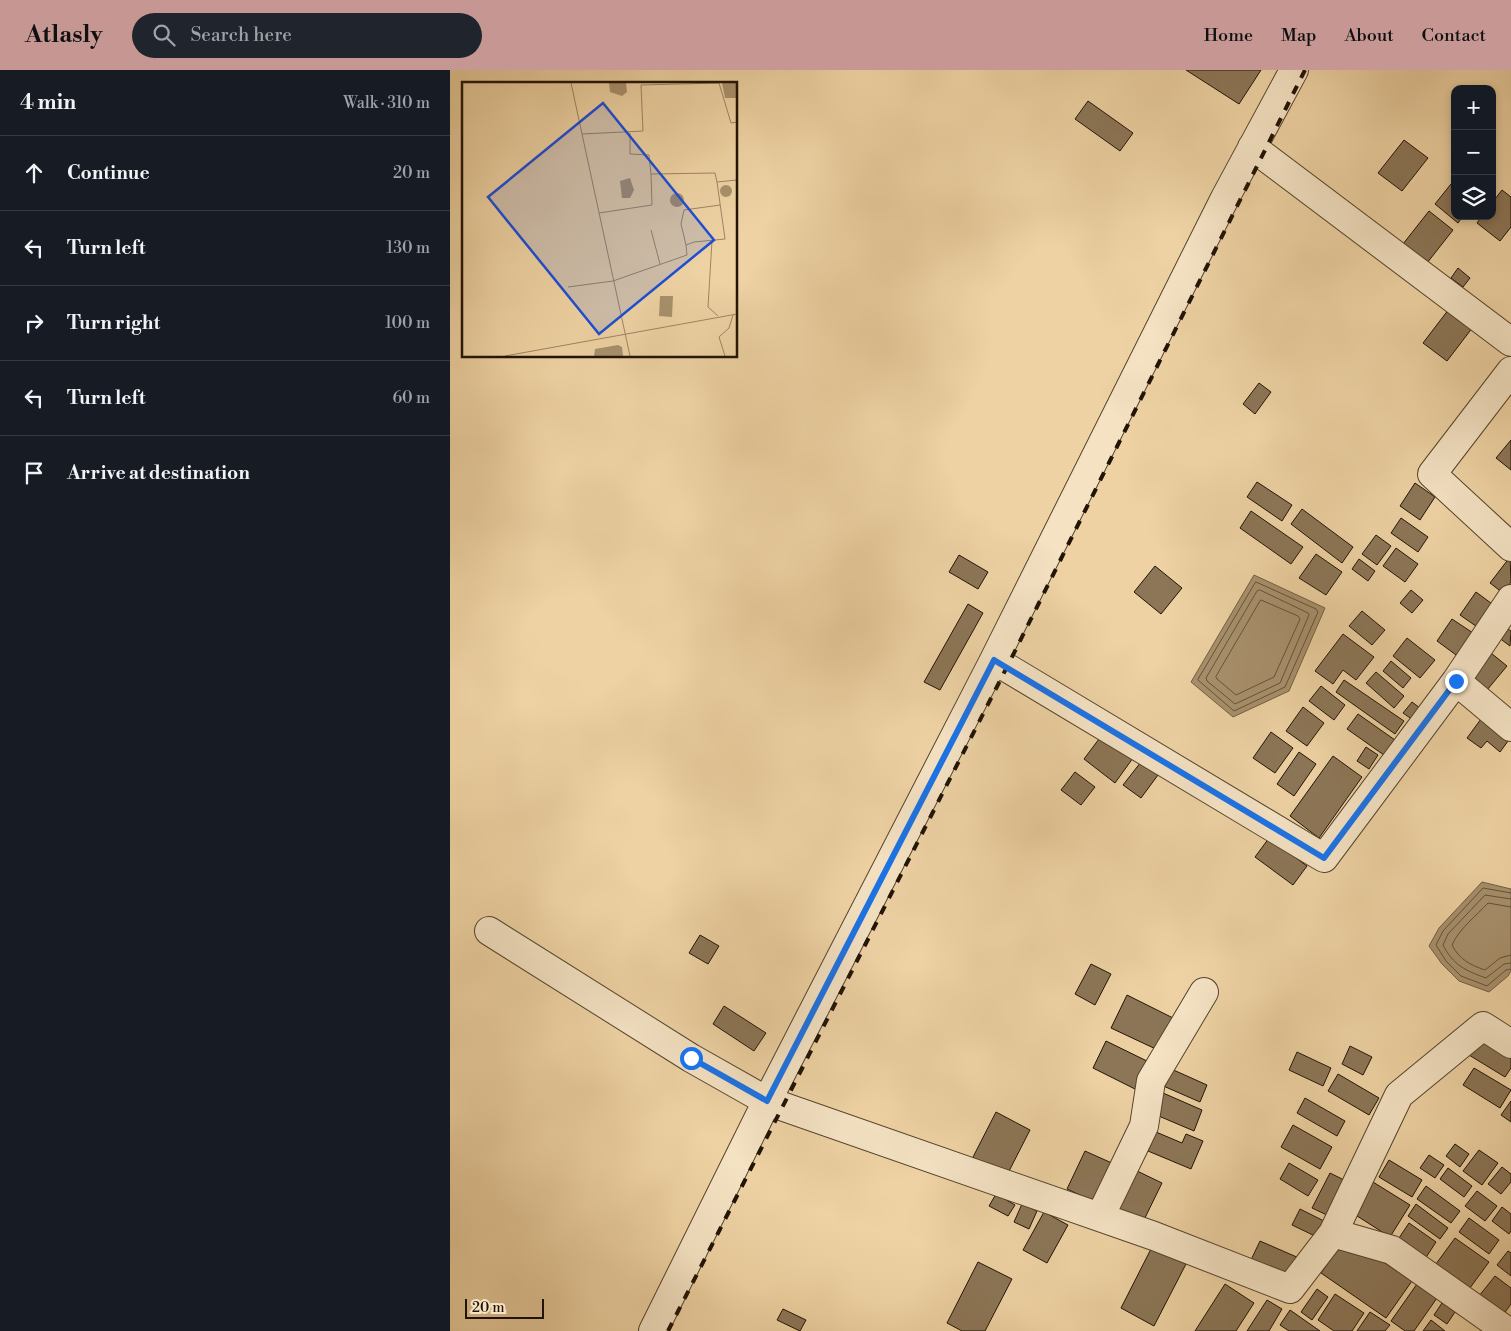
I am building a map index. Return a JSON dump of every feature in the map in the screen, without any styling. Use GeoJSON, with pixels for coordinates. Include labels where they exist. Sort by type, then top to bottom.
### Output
{"type":"FeatureCollection","features":[{"type":"Feature","properties":{"kind":"street"},"geometry":{"type":"LineString","coordinates":[[653,1331],[767,1101],[994,660],[1225,198],[1294,70]]}},
{"type":"Feature","properties":{"kind":"street"},"geometry":{"type":"LineString","coordinates":[[1252,148],[1511,342]]}},
{"type":"Feature","properties":{"kind":"street"},"geometry":{"type":"LineString","coordinates":[[1511,371],[1432,474],[1511,547]]}},
{"type":"Feature","properties":{"kind":"street"},"geometry":{"type":"LineString","coordinates":[[994,660],[1324,858],[1456,681],[1511,599]]}},
{"type":"Feature","properties":{"kind":"street"},"geometry":{"type":"LineString","coordinates":[[1456,681],[1511,727]]}},
{"type":"Feature","properties":{"kind":"street"},"geometry":{"type":"LineString","coordinates":[[489,931],[691,1058],[767,1101],[1154,1236],[1290,1290],[1334,1233],[1399,1095],[1483,1026],[1511,1044]]}},
{"type":"Feature","properties":{"kind":"street"},"geometry":{"type":"LineString","coordinates":[[1100,1217],[1144,1126],[1151,1081],[1204,992]]}},
{"type":"Feature","properties":{"kind":"street"},"geometry":{"type":"LineString","coordinates":[[1334,1233],[1392,1250],[1497,1328]]}},
{"type":"Feature","properties":{"kind":"water"},"geometry":{"type":"Polygon","coordinates":[[[1254,575],[1325,608],[1289,691],[1233,717],[1191,682],[1254,575]]]}},
{"type":"Feature","properties":{"kind":"water"},"geometry":{"type":"Polygon","coordinates":[[[1482,882],[1511,889],[1511,971],[1508,976],[1489,992],[1459,981],[1442,964],[1429,946],[1439,928],[1482,882]]]}},
{"type":"Feature","properties":{"kind":"building"},"geometry":{"type":"Polygon","coordinates":[[[1186,70],[1261,70],[1239,104],[1186,70]]]}},
{"type":"Feature","properties":{"kind":"building"},"geometry":{"type":"Polygon","coordinates":[[[1088,101],[1133,133],[1120,151],[1075,119],[1088,101]]]}},
{"type":"Feature","properties":{"kind":"building"},"geometry":{"type":"Polygon","coordinates":[[[1404,140],[1428,158],[1402,191],[1378,173],[1404,140]]]}},
{"type":"Feature","properties":{"kind":"building"},"geometry":{"type":"Polygon","coordinates":[[[1451,184],[1451,217],[1435,204],[1451,184]]]}},
{"type":"Feature","properties":{"kind":"building"},"geometry":{"type":"Polygon","coordinates":[[[1502,190],[1511,197],[1511,227],[1500,241],[1477,223],[1479,220],[1496,220],[1496,198],[1502,190]]]}},
{"type":"Feature","properties":{"kind":"building"},"geometry":{"type":"Polygon","coordinates":[[[1429,211],[1453,230],[1427,263],[1403,244],[1429,211]]]}},
{"type":"Feature","properties":{"kind":"building"},"geometry":{"type":"Polygon","coordinates":[[[1458,268],[1470,278],[1463,287],[1451,278],[1458,268]]]}},
{"type":"Feature","properties":{"kind":"building"},"geometry":{"type":"Polygon","coordinates":[[[1449,309],[1473,327],[1447,361],[1423,343],[1449,309]]]}},
{"type":"Feature","properties":{"kind":"building"},"geometry":{"type":"Polygon","coordinates":[[[1259,383],[1271,392],[1255,414],[1243,404],[1259,383]]]}},
{"type":"Feature","properties":{"kind":"building"},"geometry":{"type":"Polygon","coordinates":[[[1511,440],[1511,470],[1496,458],[1511,440]]]}},
{"type":"Feature","properties":{"kind":"building"},"geometry":{"type":"Polygon","coordinates":[[[1257,482],[1292,505],[1282,521],[1247,497],[1257,482]]]}},
{"type":"Feature","properties":{"kind":"building"},"geometry":{"type":"Polygon","coordinates":[[[1415,483],[1435,497],[1420,520],[1400,506],[1415,483]]]}},
{"type":"Feature","properties":{"kind":"building"},"geometry":{"type":"Polygon","coordinates":[[[1302,509],[1353,547],[1342,563],[1291,524],[1302,509]]]}},
{"type":"Feature","properties":{"kind":"building"},"geometry":{"type":"Polygon","coordinates":[[[1251,511],[1303,547],[1291,564],[1240,528],[1251,511]]]}},
{"type":"Feature","properties":{"kind":"building"},"geometry":{"type":"Polygon","coordinates":[[[1401,518],[1428,537],[1418,552],[1391,533],[1401,518]]]}},
{"type":"Feature","properties":{"kind":"building"},"geometry":{"type":"Polygon","coordinates":[[[1376,535],[1391,546],[1377,565],[1362,554],[1376,535]]]}},
{"type":"Feature","properties":{"kind":"building"},"geometry":{"type":"Polygon","coordinates":[[[1396,548],[1418,564],[1405,582],[1383,566],[1396,548]]]}},
{"type":"Feature","properties":{"kind":"building"},"geometry":{"type":"Polygon","coordinates":[[[1316,554],[1342,572],[1326,595],[1299,578],[1316,554]]]}},
{"type":"Feature","properties":{"kind":"building"},"geometry":{"type":"Polygon","coordinates":[[[959,555],[988,572],[978,589],[949,572],[959,555]]]}},
{"type":"Feature","properties":{"kind":"building"},"geometry":{"type":"Polygon","coordinates":[[[1510,557],[1511,582],[1503,593],[1490,583],[1510,557]]]}},
{"type":"Feature","properties":{"kind":"building"},"geometry":{"type":"Polygon","coordinates":[[[1359,559],[1375,571],[1368,581],[1352,569],[1359,559]]]}},
{"type":"Feature","properties":{"kind":"building"},"geometry":{"type":"Polygon","coordinates":[[[1155,566],[1182,588],[1161,614],[1134,592],[1155,566]]]}},
{"type":"Feature","properties":{"kind":"building"},"geometry":{"type":"Polygon","coordinates":[[[1411,590],[1423,600],[1412,613],[1400,603],[1411,590]]]}},
{"type":"Feature","properties":{"kind":"building"},"geometry":{"type":"Polygon","coordinates":[[[1476,592],[1499,609],[1483,631],[1460,615],[1476,592]]]}},
{"type":"Feature","properties":{"kind":"building"},"geometry":{"type":"Polygon","coordinates":[[[968,604],[983,613],[940,690],[924,682],[968,604]]]}},
{"type":"Feature","properties":{"kind":"building"},"geometry":{"type":"Polygon","coordinates":[[[1362,611],[1385,630],[1372,645],[1349,626],[1362,611]]]}},
{"type":"Feature","properties":{"kind":"building"},"geometry":{"type":"Polygon","coordinates":[[[1452,619],[1479,637],[1463,660],[1437,641],[1452,619]]]}},
{"type":"Feature","properties":{"kind":"building"},"geometry":{"type":"Polygon","coordinates":[[[1501,624],[1511,631],[1510,646],[1494,634],[1501,624]]]}},
{"type":"Feature","properties":{"kind":"building"},"geometry":{"type":"Polygon","coordinates":[[[1343,634],[1374,657],[1356,680],[1343,670],[1333,684],[1315,671],[1343,634]]]}},
{"type":"Feature","properties":{"kind":"building"},"geometry":{"type":"Polygon","coordinates":[[[1407,638],[1435,660],[1420,678],[1393,656],[1407,638]]]}},
{"type":"Feature","properties":{"kind":"building"},"geometry":{"type":"Polygon","coordinates":[[[1486,649],[1507,666],[1487,690],[1466,673],[1486,649]]]}},
{"type":"Feature","properties":{"kind":"building"},"geometry":{"type":"Polygon","coordinates":[[[1391,661],[1411,678],[1403,688],[1383,671],[1391,661]]]}},
{"type":"Feature","properties":{"kind":"building"},"geometry":{"type":"Polygon","coordinates":[[[1376,672],[1404,696],[1394,708],[1366,683],[1376,672]]]}},
{"type":"Feature","properties":{"kind":"building"},"geometry":{"type":"Polygon","coordinates":[[[1344,680],[1404,721],[1395,734],[1336,692],[1344,680]]]}},
{"type":"Feature","properties":{"kind":"building"},"geometry":{"type":"Polygon","coordinates":[[[1321,686],[1345,705],[1334,720],[1309,701],[1321,686]]]}},
{"type":"Feature","properties":{"kind":"building"},"geometry":{"type":"Polygon","coordinates":[[[1412,702],[1424,711],[1416,722],[1403,713],[1412,702]]]}},
{"type":"Feature","properties":{"kind":"building"},"geometry":{"type":"Polygon","coordinates":[[[1303,707],[1324,723],[1307,746],[1286,731],[1303,707]]]}},
{"type":"Feature","properties":{"kind":"building"},"geometry":{"type":"Polygon","coordinates":[[[1358,714],[1395,740],[1405,725],[1412,731],[1391,760],[1347,729],[1358,714]]]}},
{"type":"Feature","properties":{"kind":"building"},"geometry":{"type":"Polygon","coordinates":[[[1484,715],[1511,737],[1500,752],[1487,741],[1481,748],[1467,738],[1484,715]]]}},
{"type":"Feature","properties":{"kind":"building"},"geometry":{"type":"Polygon","coordinates":[[[1271,732],[1293,748],[1275,773],[1253,758],[1271,732]]]}},
{"type":"Feature","properties":{"kind":"building"},"geometry":{"type":"Polygon","coordinates":[[[1102,735],[1133,758],[1115,783],[1084,759],[1102,735]]]}},
{"type":"Feature","properties":{"kind":"building"},"geometry":{"type":"Polygon","coordinates":[[[1366,747],[1378,755],[1369,769],[1357,761],[1366,747]]]}},
{"type":"Feature","properties":{"kind":"building"},"geometry":{"type":"Polygon","coordinates":[[[1299,752],[1316,764],[1294,796],[1277,784],[1299,752]]]}},
{"type":"Feature","properties":{"kind":"building"},"geometry":{"type":"Polygon","coordinates":[[[1333,756],[1362,777],[1319,838],[1290,816],[1333,756]]]}},
{"type":"Feature","properties":{"kind":"building"},"geometry":{"type":"Polygon","coordinates":[[[1141,762],[1158,775],[1141,798],[1123,785],[1141,762]]]}},
{"type":"Feature","properties":{"kind":"building"},"geometry":{"type":"Polygon","coordinates":[[[1075,772],[1095,787],[1081,805],[1061,790],[1075,772]]]}},
{"type":"Feature","properties":{"kind":"building"},"geometry":{"type":"Polygon","coordinates":[[[1269,838],[1307,866],[1293,885],[1255,857],[1269,838]]]}},
{"type":"Feature","properties":{"kind":"building"},"geometry":{"type":"Polygon","coordinates":[[[700,935],[719,946],[708,964],[689,953],[700,935]]]}},
{"type":"Feature","properties":{"kind":"building"},"geometry":{"type":"Polygon","coordinates":[[[1091,964],[1111,974],[1095,1005],[1075,994],[1091,964]]]}},
{"type":"Feature","properties":{"kind":"building"},"geometry":{"type":"Polygon","coordinates":[[[1127,995],[1175,1019],[1160,1051],[1111,1028],[1127,995]]]}},
{"type":"Feature","properties":{"kind":"building"},"geometry":{"type":"Polygon","coordinates":[[[724,1006],[766,1033],[754,1051],[713,1024],[724,1006]]]}},
{"type":"Feature","properties":{"kind":"building"},"geometry":{"type":"Polygon","coordinates":[[[1482,1035],[1511,1053],[1511,1068],[1505,1077],[1469,1055],[1482,1035]]]}},
{"type":"Feature","properties":{"kind":"building"},"geometry":{"type":"Polygon","coordinates":[[[1106,1041],[1151,1063],[1137,1090],[1093,1068],[1106,1041]]]}},
{"type":"Feature","properties":{"kind":"building"},"geometry":{"type":"Polygon","coordinates":[[[1350,1046],[1372,1057],[1363,1075],[1342,1064],[1350,1046]]]}},
{"type":"Feature","properties":{"kind":"building"},"geometry":{"type":"Polygon","coordinates":[[[1297,1052],[1331,1068],[1323,1086],[1289,1070],[1297,1052]]]}},
{"type":"Feature","properties":{"kind":"building"},"geometry":{"type":"Polygon","coordinates":[[[1169,1068],[1207,1085],[1200,1102],[1161,1085],[1169,1068]]]}},
{"type":"Feature","properties":{"kind":"building"},"geometry":{"type":"Polygon","coordinates":[[[1474,1068],[1511,1090],[1500,1108],[1463,1085],[1474,1068]]]}},
{"type":"Feature","properties":{"kind":"building"},"geometry":{"type":"Polygon","coordinates":[[[1338,1074],[1379,1098],[1369,1115],[1328,1091],[1338,1074]]]}},
{"type":"Feature","properties":{"kind":"building"},"geometry":{"type":"Polygon","coordinates":[[[1163,1093],[1202,1110],[1194,1131],[1154,1114],[1163,1093]]]}},
{"type":"Feature","properties":{"kind":"building"},"geometry":{"type":"Polygon","coordinates":[[[1305,1098],[1345,1121],[1337,1136],[1297,1113],[1305,1098]]]}},
{"type":"Feature","properties":{"kind":"building"},"geometry":{"type":"Polygon","coordinates":[[[1511,1101],[1511,1122],[1501,1115],[1511,1101]]]}},
{"type":"Feature","properties":{"kind":"building"},"geometry":{"type":"Polygon","coordinates":[[[996,1112],[1030,1130],[1006,1177],[972,1159],[996,1112]]]}},
{"type":"Feature","properties":{"kind":"building"},"geometry":{"type":"Polygon","coordinates":[[[1293,1125],[1332,1147],[1320,1169],[1281,1147],[1293,1125]]]}},
{"type":"Feature","properties":{"kind":"building"},"geometry":{"type":"Polygon","coordinates":[[[1156,1132],[1182,1143],[1186,1134],[1203,1141],[1191,1169],[1148,1151],[1156,1132]]]}},
{"type":"Feature","properties":{"kind":"building"},"geometry":{"type":"Polygon","coordinates":[[[1455,1144],[1469,1154],[1460,1167],[1446,1156],[1455,1144]]]}},
{"type":"Feature","properties":{"kind":"building"},"geometry":{"type":"Polygon","coordinates":[[[1479,1150],[1498,1163],[1482,1185],[1463,1171],[1479,1150]]]}},
{"type":"Feature","properties":{"kind":"building"},"geometry":{"type":"Polygon","coordinates":[[[1085,1151],[1114,1164],[1097,1203],[1067,1189],[1085,1151]]]}},
{"type":"Feature","properties":{"kind":"building"},"geometry":{"type":"Polygon","coordinates":[[[1429,1155],[1444,1165],[1435,1178],[1420,1168],[1429,1155]]]}},
{"type":"Feature","properties":{"kind":"building"},"geometry":{"type":"Polygon","coordinates":[[[1389,1160],[1422,1180],[1412,1197],[1379,1177],[1389,1160]]]}},
{"type":"Feature","properties":{"kind":"building"},"geometry":{"type":"Polygon","coordinates":[[[1289,1163],[1318,1180],[1308,1196],[1280,1179],[1289,1163]]]}},
{"type":"Feature","properties":{"kind":"building"},"geometry":{"type":"Polygon","coordinates":[[[1502,1167],[1511,1174],[1511,1182],[1501,1194],[1488,1184],[1502,1167]]]}},
{"type":"Feature","properties":{"kind":"building"},"geometry":{"type":"Polygon","coordinates":[[[1448,1168],[1472,1186],[1464,1197],[1440,1179],[1448,1168]]]}},
{"type":"Feature","properties":{"kind":"building"},"geometry":{"type":"Polygon","coordinates":[[[1135,1170],[1162,1183],[1141,1226],[1114,1213],[1135,1170]]]}},
{"type":"Feature","properties":{"kind":"building"},"geometry":{"type":"Polygon","coordinates":[[[1330,1173],[1346,1181],[1329,1216],[1312,1208],[1330,1173]]]}},
{"type":"Feature","properties":{"kind":"building"},"geometry":{"type":"Polygon","coordinates":[[[1373,1182],[1410,1205],[1390,1237],[1354,1214],[1373,1182]]]}},
{"type":"Feature","properties":{"kind":"building"},"geometry":{"type":"Polygon","coordinates":[[[1426,1186],[1460,1211],[1451,1223],[1417,1199],[1426,1186]]]}},
{"type":"Feature","properties":{"kind":"building"},"geometry":{"type":"Polygon","coordinates":[[[1477,1191],[1497,1206],[1485,1221],[1465,1206],[1477,1191]]]}},
{"type":"Feature","properties":{"kind":"building"},"geometry":{"type":"Polygon","coordinates":[[[996,1194],[1015,1205],[1008,1216],[989,1206],[996,1194]]]}},
{"type":"Feature","properties":{"kind":"building"},"geometry":{"type":"Polygon","coordinates":[[[1022,1204],[1037,1211],[1029,1229],[1014,1222],[1022,1204]]]}},
{"type":"Feature","properties":{"kind":"building"},"geometry":{"type":"Polygon","coordinates":[[[1416,1204],[1448,1228],[1440,1239],[1408,1216],[1416,1204]]]}},
{"type":"Feature","properties":{"kind":"building"},"geometry":{"type":"Polygon","coordinates":[[[1502,1207],[1511,1214],[1511,1231],[1509,1234],[1492,1221],[1502,1207]]]}},
{"type":"Feature","properties":{"kind":"building"},"geometry":{"type":"Polygon","coordinates":[[[1300,1209],[1324,1221],[1317,1237],[1292,1225],[1300,1209]]]}},
{"type":"Feature","properties":{"kind":"building"},"geometry":{"type":"Polygon","coordinates":[[[1044,1212],[1068,1225],[1047,1263],[1023,1250],[1044,1212]]]}},
{"type":"Feature","properties":{"kind":"building"},"geometry":{"type":"Polygon","coordinates":[[[1469,1218],[1499,1240],[1489,1254],[1459,1232],[1469,1218]]]}},
{"type":"Feature","properties":{"kind":"building"},"geometry":{"type":"Polygon","coordinates":[[[1409,1223],[1436,1242],[1425,1259],[1397,1241],[1409,1223]]]}},
{"type":"Feature","properties":{"kind":"building"},"geometry":{"type":"Polygon","coordinates":[[[1455,1238],[1489,1262],[1467,1292],[1433,1268],[1455,1238]]]}},
{"type":"Feature","properties":{"kind":"building"},"geometry":{"type":"Polygon","coordinates":[[[1260,1241],[1299,1258],[1289,1280],[1250,1262],[1260,1241]]]}},
{"type":"Feature","properties":{"kind":"building"},"geometry":{"type":"Polygon","coordinates":[[[1350,1246],[1361,1247],[1412,1281],[1386,1318],[1321,1273],[1337,1250],[1350,1246]]]}},
{"type":"Feature","properties":{"kind":"building"},"geometry":{"type":"Polygon","coordinates":[[[1152,1247],[1186,1264],[1154,1326],[1121,1308],[1152,1247]]]}},
{"type":"Feature","properties":{"kind":"building"},"geometry":{"type":"Polygon","coordinates":[[[1508,1251],[1511,1253],[1511,1276],[1497,1265],[1508,1251]]]}},
{"type":"Feature","properties":{"kind":"building"},"geometry":{"type":"Polygon","coordinates":[[[978,1262],[1012,1279],[985,1331],[962,1331],[947,1323],[978,1262]]]}},
{"type":"Feature","properties":{"kind":"building"},"geometry":{"type":"Polygon","coordinates":[[[1495,1276],[1511,1288],[1511,1304],[1503,1315],[1479,1296],[1495,1276]]]}},
{"type":"Feature","properties":{"kind":"building"},"geometry":{"type":"Polygon","coordinates":[[[1225,1284],[1254,1303],[1236,1331],[1195,1331],[1225,1284]]]}},
{"type":"Feature","properties":{"kind":"building"},"geometry":{"type":"Polygon","coordinates":[[[1417,1284],[1437,1298],[1414,1331],[1405,1331],[1391,1321],[1417,1284]]]}},
{"type":"Feature","properties":{"kind":"building"},"geometry":{"type":"Polygon","coordinates":[[[1317,1289],[1328,1297],[1312,1320],[1301,1312],[1317,1289]]]}},
{"type":"Feature","properties":{"kind":"building"},"geometry":{"type":"Polygon","coordinates":[[[1335,1294],[1364,1313],[1352,1331],[1334,1331],[1318,1320],[1335,1294]]]}},
{"type":"Feature","properties":{"kind":"building"},"geometry":{"type":"Polygon","coordinates":[[[1267,1300],[1282,1309],[1269,1331],[1247,1331],[1267,1300]]]}},
{"type":"Feature","properties":{"kind":"building"},"geometry":{"type":"Polygon","coordinates":[[[1444,1300],[1457,1309],[1447,1324],[1434,1315],[1444,1300]]]}},
{"type":"Feature","properties":{"kind":"building"},"geometry":{"type":"Polygon","coordinates":[[[783,1309],[806,1320],[800,1331],[777,1320],[783,1309]]]}},
{"type":"Feature","properties":{"kind":"building"},"geometry":{"type":"Polygon","coordinates":[[[1290,1310],[1320,1331],[1289,1331],[1280,1325],[1290,1310]]]}},
{"type":"Feature","properties":{"kind":"building"},"geometry":{"type":"Polygon","coordinates":[[[1370,1312],[1390,1325],[1385,1331],[1357,1331],[1370,1312]]]}},
{"type":"Feature","properties":{"kind":"building"},"geometry":{"type":"Polygon","coordinates":[[[1431,1320],[1445,1331],[1423,1331],[1431,1320]]]}},
{"type":"Feature","properties":{"kind":"railway"},"geometry":{"type":"LineString","coordinates":[[668,1331],[1007,667],[1305,70]]}},
{"type":"Feature","properties":{"kind":"route"},"geometry":{"type":"LineString","coordinates":[[691,1058],[767,1101],[994,660],[1324,858],[1456,681]]}}]}
